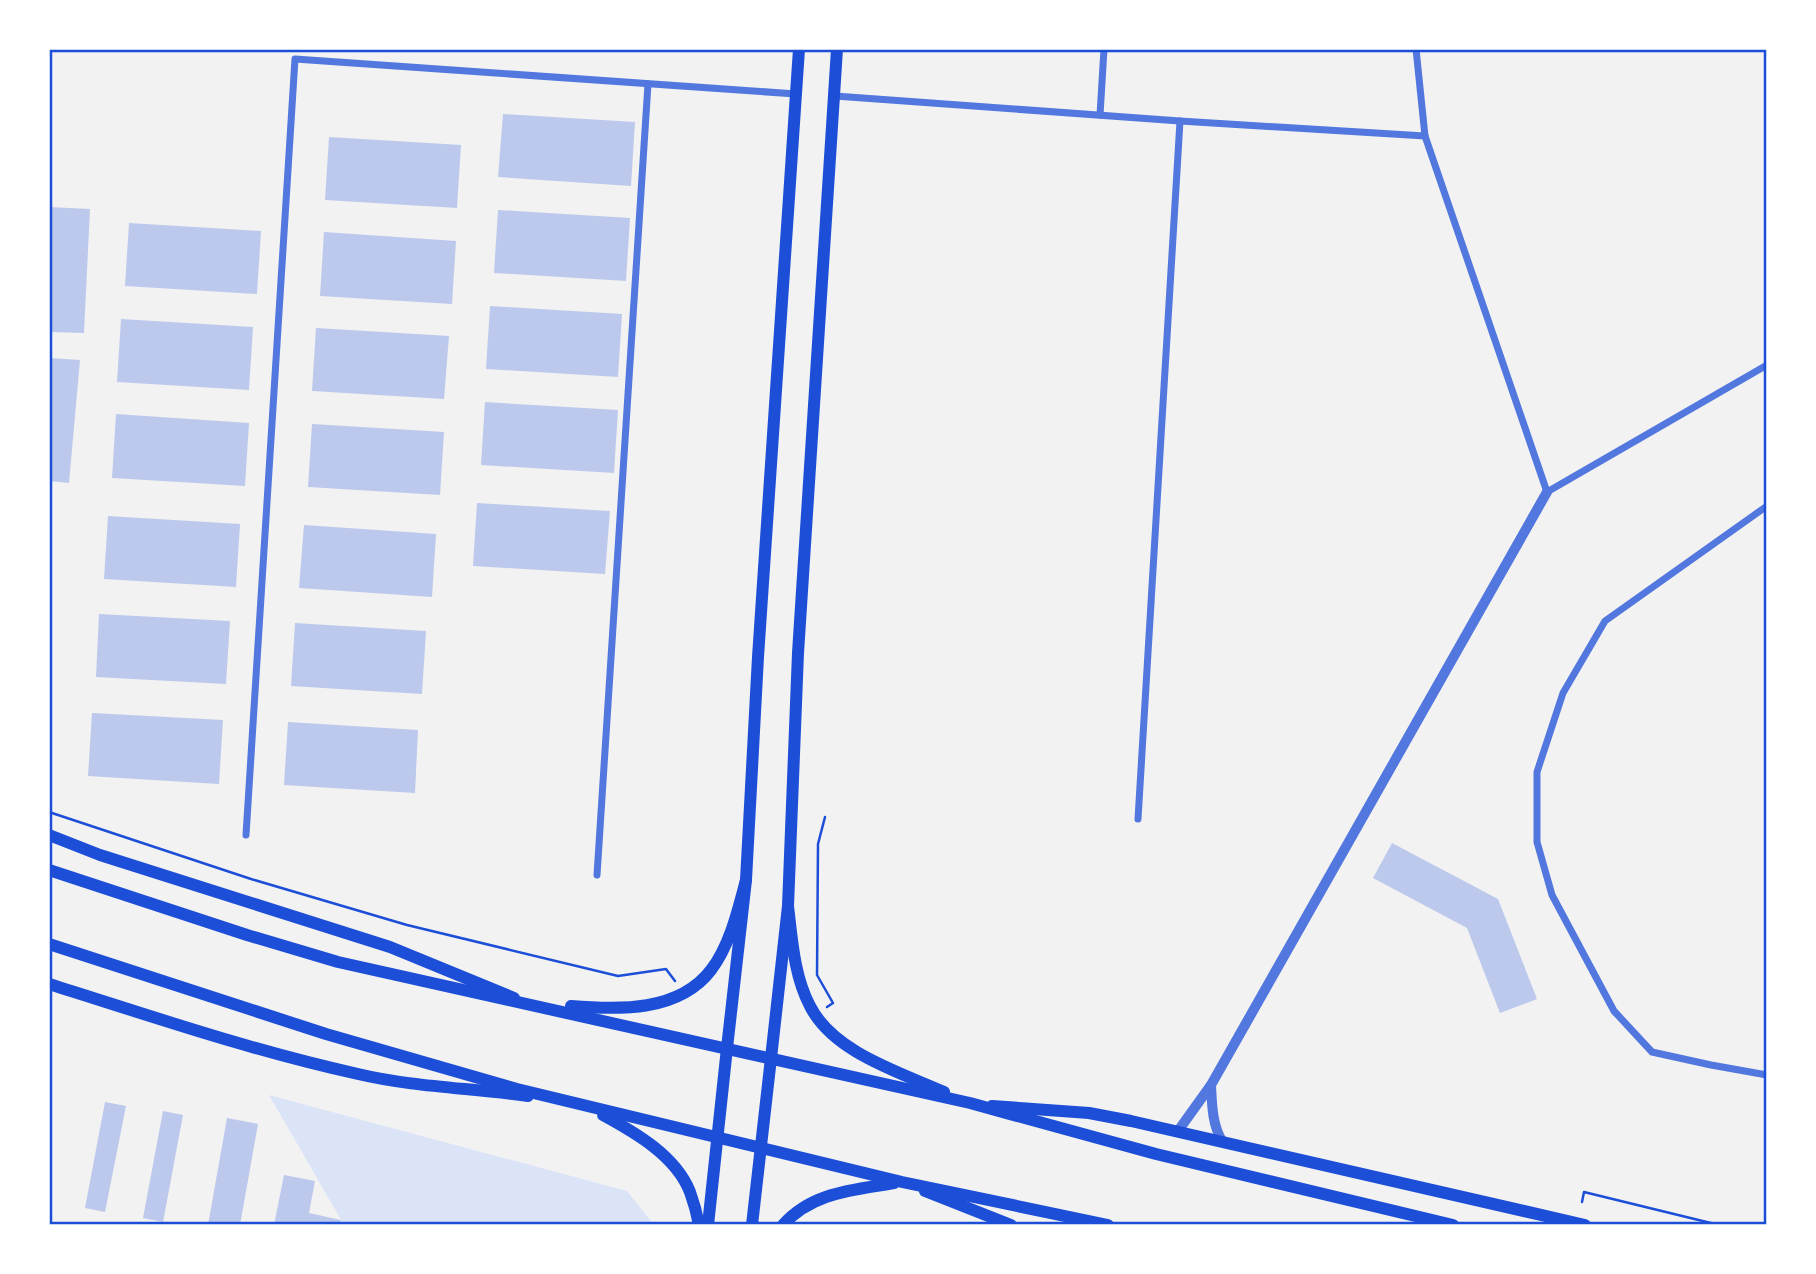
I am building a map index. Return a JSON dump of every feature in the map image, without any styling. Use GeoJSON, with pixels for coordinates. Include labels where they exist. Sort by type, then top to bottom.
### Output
{"type":"FeatureCollection","features":[{"type":"Feature","properties":{"kind":"main road"},"geometry":{"type":"LineString","coordinates":[[708,1225],[746,880],[799,49]]}},
{"type":"Feature","properties":{"kind":"main road"},"geometry":{"type":"LineString","coordinates":[[752,1225],[788,906],[798,653],[837,49]]}},
{"type":"Feature","properties":{"kind":"main road"},"geometry":{"type":"LineString","coordinates":[[49,835],[100,855],[390,947],[528,1003],[586,1007],[634,1007],[670,1000],[699,984],[713,968],[725,945],[746,880]]}},
{"type":"Feature","properties":{"kind":"main road"},"geometry":{"type":"LineString","coordinates":[[49,870],[338,962],[970,1103],[1156,1154],[1453,1225]]}},
{"type":"Feature","properties":{"kind":"main road"},"geometry":{"type":"LineString","coordinates":[[788,906],[800,982],[810,1006],[823,1026],[836,1039],[877,1062],[970,1103],[1089,1113],[1584,1225]]}},
{"type":"Feature","properties":{"kind":"main road"},"geometry":{"type":"LineString","coordinates":[[49,944],[392,1055],[570,1102],[902,1182],[1108,1225]]}},
{"type":"Feature","properties":{"kind":"main road"},"geometry":{"type":"LineString","coordinates":[[49,984],[215,1037],[358,1074],[570,1102],[605,1116],[630,1130],[667,1158],[690,1192],[699,1225]]}},
{"type":"Feature","properties":{"kind":"main road"},"geometry":{"type":"LineString","coordinates":[[783,1225],[817,1199],[849,1190],[902,1182],[1011,1225]]}},
{"type":"Feature","properties":{"kind":"street"},"geometry":{"type":"LineString","coordinates":[[1100,115],[1104,49]]}},
{"type":"Feature","properties":{"kind":"street"},"geometry":{"type":"LineString","coordinates":[[1416,49],[1425,136],[1547,492]]}},
{"type":"Feature","properties":{"kind":"street"},"geometry":{"type":"LineString","coordinates":[[246,835],[295,59],[796,94]]}},
{"type":"Feature","properties":{"kind":"street"},"geometry":{"type":"LineString","coordinates":[[597,875],[648,84]]}},
{"type":"Feature","properties":{"kind":"street"},"geometry":{"type":"LineString","coordinates":[[835,96],[1425,136]]}},
{"type":"Feature","properties":{"kind":"street"},"geometry":{"type":"LineString","coordinates":[[1138,819],[1180,121]]}},
{"type":"Feature","properties":{"kind":"street"},"geometry":{"type":"LineString","coordinates":[[1178,1131],[1211,1085],[1547,492],[1767,365]]}},
{"type":"Feature","properties":{"kind":"street"},"geometry":{"type":"LineString","coordinates":[[1767,506],[1605,621],[1563,693],[1537,772],[1537,842],[1552,895],[1614,1011],[1652,1052],[1767,1074]]}},
{"type":"Feature","properties":{"kind":"street"},"geometry":{"type":"LineString","coordinates":[[1211,1085],[1214,1120],[1222,1141]]}},
{"type":"Feature","properties":{"kind":"path"},"geometry":{"type":"LineString","coordinates":[[49,812],[251,879],[407,925],[618,976],[666,970],[674,981]]}},
{"type":"Feature","properties":{"kind":"path"},"geometry":{"type":"LineString","coordinates":[[825,817],[818,844],[817,975],[833,1003],[827,1007]]}},
{"type":"Feature","properties":{"kind":"path"},"geometry":{"type":"LineString","coordinates":[[1582,1202],[1584,1192],[1719,1225]]}},
{"type":"Feature","properties":{"kind":"shaded area"},"geometry":{"type":"Polygon","coordinates":[[[269,1095],[627,1191],[654,1225],[344,1225],[269,1095]]]}},
{"type":"Feature","properties":{"kind":"building"},"geometry":{"type":"Polygon","coordinates":[[[503,114],[635,122],[631,186],[498,177],[503,114]]]}},
{"type":"Feature","properties":{"kind":"building"},"geometry":{"type":"Polygon","coordinates":[[[329,137],[461,145],[457,208],[325,200],[329,137]]]}},
{"type":"Feature","properties":{"kind":"building"},"geometry":{"type":"Polygon","coordinates":[[[49,207],[90,209],[84,333],[49,332],[49,207]]]}},
{"type":"Feature","properties":{"kind":"building"},"geometry":{"type":"Polygon","coordinates":[[[498,210],[630,218],[626,281],[494,273],[498,210]]]}},
{"type":"Feature","properties":{"kind":"building"},"geometry":{"type":"Polygon","coordinates":[[[129,223],[261,231],[257,294],[125,286],[129,223]]]}},
{"type":"Feature","properties":{"kind":"building"},"geometry":{"type":"Polygon","coordinates":[[[324,232],[456,241],[452,304],[320,296],[324,232]]]}},
{"type":"Feature","properties":{"kind":"building"},"geometry":{"type":"Polygon","coordinates":[[[490,306],[622,314],[618,377],[486,369],[490,306]]]}},
{"type":"Feature","properties":{"kind":"building"},"geometry":{"type":"Polygon","coordinates":[[[121,319],[253,327],[249,390],[117,382],[121,319]]]}},
{"type":"Feature","properties":{"kind":"building"},"geometry":{"type":"Polygon","coordinates":[[[316,328],[449,336],[444,399],[312,391],[316,328]]]}},
{"type":"Feature","properties":{"kind":"building"},"geometry":{"type":"Polygon","coordinates":[[[49,358],[80,360],[69,483],[49,481],[49,358]]]}},
{"type":"Feature","properties":{"kind":"building"},"geometry":{"type":"Polygon","coordinates":[[[485,402],[618,410],[614,473],[481,465],[485,402]]]}},
{"type":"Feature","properties":{"kind":"building"},"geometry":{"type":"Polygon","coordinates":[[[116,414],[249,423],[245,486],[112,478],[116,414]]]}},
{"type":"Feature","properties":{"kind":"building"},"geometry":{"type":"Polygon","coordinates":[[[312,424],[444,432],[440,495],[308,487],[312,424]]]}},
{"type":"Feature","properties":{"kind":"building"},"geometry":{"type":"Polygon","coordinates":[[[477,503],[610,511],[605,574],[473,566],[477,503]]]}},
{"type":"Feature","properties":{"kind":"building"},"geometry":{"type":"Polygon","coordinates":[[[108,516],[240,524],[236,587],[104,579],[108,516]]]}},
{"type":"Feature","properties":{"kind":"building"},"geometry":{"type":"Polygon","coordinates":[[[304,525],[436,534],[432,597],[299,588],[304,525]]]}},
{"type":"Feature","properties":{"kind":"building"},"geometry":{"type":"Polygon","coordinates":[[[99,614],[230,621],[226,684],[96,677],[99,614]]]}},
{"type":"Feature","properties":{"kind":"building"},"geometry":{"type":"Polygon","coordinates":[[[295,623],[426,631],[422,694],[291,686],[295,623]]]}},
{"type":"Feature","properties":{"kind":"building"},"geometry":{"type":"Polygon","coordinates":[[[92,713],[223,720],[219,784],[88,776],[92,713]]]}},
{"type":"Feature","properties":{"kind":"building"},"geometry":{"type":"Polygon","coordinates":[[[288,722],[418,730],[415,793],[284,785],[288,722]]]}},
{"type":"Feature","properties":{"kind":"building"},"geometry":{"type":"Polygon","coordinates":[[[1392,843],[1498,899],[1537,999],[1500,1013],[1467,928],[1373,878],[1392,843]]]}},
{"type":"Feature","properties":{"kind":"building"},"geometry":{"type":"Polygon","coordinates":[[[105,1102],[126,1106],[105,1212],[85,1208],[105,1102]]]}},
{"type":"Feature","properties":{"kind":"building"},"geometry":{"type":"Polygon","coordinates":[[[163,1111],[183,1115],[163,1222],[143,1218],[163,1111]]]}},
{"type":"Feature","properties":{"kind":"building"},"geometry":{"type":"Polygon","coordinates":[[[227,1118],[258,1124],[240,1225],[208,1225],[227,1118]]]}},
{"type":"Feature","properties":{"kind":"building"},"geometry":{"type":"Polygon","coordinates":[[[284,1175],[315,1181],[309,1213],[341,1220],[340,1225],[274,1225],[284,1175]]]}}]}
